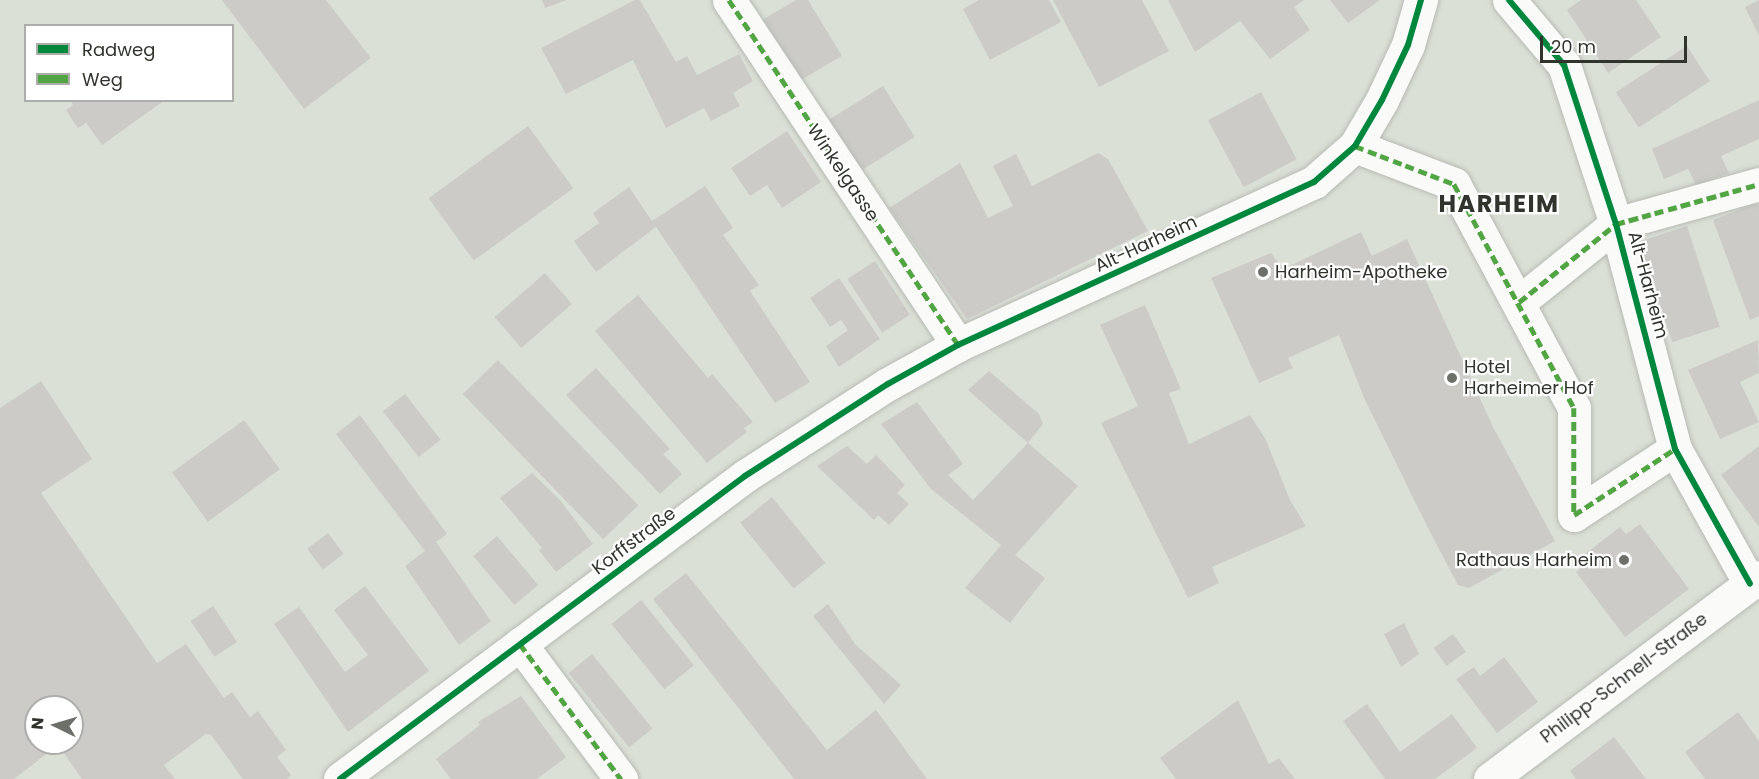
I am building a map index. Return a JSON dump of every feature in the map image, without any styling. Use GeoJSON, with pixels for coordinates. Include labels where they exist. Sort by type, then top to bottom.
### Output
{"type":"FeatureCollection","features":[{"type":"Feature","properties":{"kind":"street","name":"Winkelgasse"},"geometry":{"type":"LineString","coordinates":[[729,0],[958,345]]}},
{"type":"Feature","properties":{"kind":"street","name":"Alt-Harheim"},"geometry":{"type":"LineString","coordinates":[[958,345],[1314,183],[1355,146],[1382,100],[1408,45],[1421,0]]}},
{"type":"Feature","properties":{"kind":"street","name":"Alt-Harheim"},"geometry":{"type":"LineString","coordinates":[[1509,0],[1564,65],[1616,224],[1675,449],[1754,580]]}},
{"type":"Feature","properties":{"kind":"street"},"geometry":{"type":"LineString","coordinates":[[1355,146],[1454,184],[1574,408],[1574,515],[1675,449]]}},
{"type":"Feature","properties":{"kind":"street"},"geometry":{"type":"LineString","coordinates":[[1519,302],[1616,224],[1759,184]]}},
{"type":"Feature","properties":{"kind":"street","name":"Korffstraße"},"geometry":{"type":"LineString","coordinates":[[340,779],[745,476],[888,384],[958,345]]}},
{"type":"Feature","properties":{"kind":"street","name":"Philipp-Schnell-Straße"},"geometry":{"type":"LineString","coordinates":[[1490,779],[1754,580]]}},
{"type":"Feature","properties":{"kind":"street"},"geometry":{"type":"LineString","coordinates":[[520,644],[621,779]]}},
{"type":"Feature","properties":{"kind":"building"},"geometry":{"type":"Polygon","coordinates":[[[222,0],[326,0],[371,58],[304,109],[222,0]]]}},
{"type":"Feature","properties":{"kind":"building"},"geometry":{"type":"Polygon","coordinates":[[[542,0],[567,0],[545,8],[542,0]]]}},
{"type":"Feature","properties":{"kind":"building"},"geometry":{"type":"Polygon","coordinates":[[[635,0],[640,0],[676,62],[687,56],[697,75],[739,54],[753,81],[733,93],[740,106],[711,121],[704,108],[666,128],[633,60],[566,94],[541,48],[635,0]]]}},
{"type":"Feature","properties":{"kind":"building"},"geometry":{"type":"Polygon","coordinates":[[[796,0],[808,0],[842,56],[799,81],[762,20],[796,0]]]}},
{"type":"Feature","properties":{"kind":"building"},"geometry":{"type":"Polygon","coordinates":[[[979,0],[1049,0],[1061,22],[990,60],[963,9],[979,0]]]}},
{"type":"Feature","properties":{"kind":"building"},"geometry":{"type":"Polygon","coordinates":[[[1053,0],[1142,0],[1169,51],[1099,87],[1053,0]]]}},
{"type":"Feature","properties":{"kind":"building"},"geometry":{"type":"Polygon","coordinates":[[[1168,0],[1304,0],[1294,7],[1310,30],[1270,59],[1240,21],[1195,52],[1168,0]]]}},
{"type":"Feature","properties":{"kind":"building"},"geometry":{"type":"Polygon","coordinates":[[[1330,0],[1380,0],[1348,23],[1330,0]]]}},
{"type":"Feature","properties":{"kind":"building"},"geometry":{"type":"Polygon","coordinates":[[[1581,0],[1636,0],[1661,37],[1608,73],[1567,10],[1581,0]]]}},
{"type":"Feature","properties":{"kind":"building"},"geometry":{"type":"Polygon","coordinates":[[[1759,0],[1759,36],[1745,7],[1759,0]]]}},
{"type":"Feature","properties":{"kind":"building"},"geometry":{"type":"Polygon","coordinates":[[[1687,46],[1710,81],[1639,128],[1616,92],[1687,46]]]}},
{"type":"Feature","properties":{"kind":"building"},"geometry":{"type":"Polygon","coordinates":[[[883,86],[915,137],[858,172],[826,122],[883,86]]]}},
{"type":"Feature","properties":{"kind":"building"},"geometry":{"type":"Polygon","coordinates":[[[1261,92],[1297,159],[1244,187],[1208,120],[1261,92]]]}},
{"type":"Feature","properties":{"kind":"building"},"geometry":{"type":"Polygon","coordinates":[[[1759,100],[1759,139],[1721,156],[1729,173],[1696,185],[1688,169],[1664,179],[1652,149],[1759,100]]]}},
{"type":"Feature","properties":{"kind":"building"},"geometry":{"type":"Polygon","coordinates":[[[72,102],[162,102],[102,145],[86,123],[78,128],[66,110],[73,105],[72,102]]]}},
{"type":"Feature","properties":{"kind":"building"},"geometry":{"type":"Polygon","coordinates":[[[528,126],[573,188],[474,261],[428,198],[528,126]]]}},
{"type":"Feature","properties":{"kind":"building"},"geometry":{"type":"Polygon","coordinates":[[[787,131],[821,182],[782,208],[767,185],[750,196],[731,168],[787,131]]]}},
{"type":"Feature","properties":{"kind":"building"},"geometry":{"type":"Polygon","coordinates":[[[1098,153],[1108,159],[1148,231],[967,319],[889,208],[960,163],[988,218],[1013,206],[993,166],[1016,154],[1032,186],[1098,153]]]}},
{"type":"Feature","properties":{"kind":"building"},"geometry":{"type":"Polygon","coordinates":[[[705,186],[733,228],[723,235],[759,285],[750,291],[810,382],[775,403],[656,227],[596,272],[574,241],[599,223],[593,213],[629,187],[652,221],[705,186]]]}},
{"type":"Feature","properties":{"kind":"building"},"geometry":{"type":"Polygon","coordinates":[[[1754,204],[1759,205],[1759,316],[1750,320],[1713,220],[1754,204]]]}},
{"type":"Feature","properties":{"kind":"building"},"geometry":{"type":"Polygon","coordinates":[[[1687,226],[1720,327],[1672,342],[1639,241],[1687,226]]]}},
{"type":"Feature","properties":{"kind":"building"},"geometry":{"type":"Polygon","coordinates":[[[1361,232],[1372,256],[1407,239],[1493,427],[1555,541],[1469,588],[1458,585],[1428,528],[1365,400],[1339,335],[1288,358],[1293,368],[1259,383],[1211,278],[1271,253],[1283,269],[1361,232]]]}},
{"type":"Feature","properties":{"kind":"building"},"geometry":{"type":"Polygon","coordinates":[[[875,261],[910,315],[882,333],[847,279],[875,261]]]}},
{"type":"Feature","properties":{"kind":"building"},"geometry":{"type":"Polygon","coordinates":[[[545,273],[572,304],[521,348],[494,317],[545,273]]]}},
{"type":"Feature","properties":{"kind":"building"},"geometry":{"type":"Polygon","coordinates":[[[839,278],[880,339],[839,367],[826,346],[848,330],[841,320],[830,327],[810,298],[839,278]]]}},
{"type":"Feature","properties":{"kind":"building"},"geometry":{"type":"Polygon","coordinates":[[[638,295],[708,378],[712,374],[753,422],[744,428],[747,432],[707,463],[595,331],[638,295]]]}},
{"type":"Feature","properties":{"kind":"building"},"geometry":{"type":"Polygon","coordinates":[[[1145,305],[1181,389],[1169,393],[1189,444],[1250,415],[1266,440],[1290,500],[1306,526],[1212,567],[1219,583],[1188,598],[1101,423],[1138,406],[1100,325],[1145,305]]]}},
{"type":"Feature","properties":{"kind":"building"},"geometry":{"type":"Polygon","coordinates":[[[1758,340],[1759,373],[1740,382],[1759,422],[1720,439],[1688,370],[1758,340]]]}},
{"type":"Feature","properties":{"kind":"building"},"geometry":{"type":"Polygon","coordinates":[[[498,360],[638,505],[603,539],[463,394],[498,360]]]}},
{"type":"Feature","properties":{"kind":"building"},"geometry":{"type":"Polygon","coordinates":[[[596,368],[670,449],[663,454],[682,474],[660,494],[566,395],[596,368]]]}},
{"type":"Feature","properties":{"kind":"building"},"geometry":{"type":"Polygon","coordinates":[[[989,371],[1039,414],[1043,424],[1028,443],[968,390],[989,371]]]}},
{"type":"Feature","properties":{"kind":"building"},"geometry":{"type":"Polygon","coordinates":[[[41,381],[92,459],[41,493],[157,663],[186,644],[224,698],[232,692],[250,717],[258,711],[286,750],[277,757],[291,775],[287,779],[243,779],[211,735],[206,734],[164,765],[175,779],[82,779],[65,755],[84,755],[84,695],[24,695],[24,755],[45,755],[14,779],[0,779],[0,408],[41,381]]]}},
{"type":"Feature","properties":{"kind":"building"},"geometry":{"type":"Polygon","coordinates":[[[405,394],[441,440],[419,457],[383,411],[405,394]]]}},
{"type":"Feature","properties":{"kind":"building"},"geometry":{"type":"Polygon","coordinates":[[[917,402],[963,464],[948,475],[973,500],[1028,443],[1078,486],[1015,555],[1045,578],[1010,623],[965,588],[1001,545],[931,489],[881,424],[917,402]]]}},
{"type":"Feature","properties":{"kind":"building"},"geometry":{"type":"Polygon","coordinates":[[[360,415],[447,534],[436,542],[491,621],[459,645],[405,566],[425,551],[336,434],[360,415]]]}},
{"type":"Feature","properties":{"kind":"building"},"geometry":{"type":"Polygon","coordinates":[[[244,420],[280,469],[208,522],[172,472],[244,420]]]}},
{"type":"Feature","properties":{"kind":"building"},"geometry":{"type":"Polygon","coordinates":[[[847,446],[867,464],[876,455],[905,485],[897,493],[909,504],[889,525],[878,515],[874,520],[817,466],[847,446]]]}},
{"type":"Feature","properties":{"kind":"building"},"geometry":{"type":"Polygon","coordinates":[[[1759,446],[1759,527],[1721,475],[1759,446]]]}},
{"type":"Feature","properties":{"kind":"building"},"geometry":{"type":"Polygon","coordinates":[[[532,473],[560,500],[593,544],[556,572],[539,550],[542,548],[500,498],[532,473]]]}},
{"type":"Feature","properties":{"kind":"building"},"geometry":{"type":"Polygon","coordinates":[[[772,497],[825,563],[794,589],[740,523],[772,497]]]}},
{"type":"Feature","properties":{"kind":"building"},"geometry":{"type":"Polygon","coordinates":[[[1640,524],[1689,589],[1625,637],[1576,572],[1590,561],[1585,554],[1620,527],[1626,534],[1640,524]]]}},
{"type":"Feature","properties":{"kind":"building"},"geometry":{"type":"Polygon","coordinates":[[[328,533],[344,554],[323,569],[307,549],[328,533]]]}},
{"type":"Feature","properties":{"kind":"building"},"geometry":{"type":"Polygon","coordinates":[[[497,536],[538,585],[514,605],[473,556],[497,536]]]}},
{"type":"Feature","properties":{"kind":"building"},"geometry":{"type":"Polygon","coordinates":[[[686,573],[827,750],[876,710],[927,779],[794,779],[653,599],[686,573]]]}},
{"type":"Feature","properties":{"kind":"building"},"geometry":{"type":"Polygon","coordinates":[[[365,586],[429,671],[348,732],[274,624],[299,607],[345,672],[368,655],[334,610],[365,586]]]}},
{"type":"Feature","properties":{"kind":"building"},"geometry":{"type":"Polygon","coordinates":[[[641,600],[694,665],[664,689],[611,624],[641,600]]]}},
{"type":"Feature","properties":{"kind":"building"},"geometry":{"type":"Polygon","coordinates":[[[828,604],[855,644],[901,685],[884,704],[813,616],[828,604]]]}},
{"type":"Feature","properties":{"kind":"building"},"geometry":{"type":"Polygon","coordinates":[[[213,606],[237,642],[215,657],[191,621],[213,606]]]}},
{"type":"Feature","properties":{"kind":"building"},"geometry":{"type":"Polygon","coordinates":[[[1404,623],[1419,654],[1401,667],[1384,634],[1404,623]]]}},
{"type":"Feature","properties":{"kind":"building"},"geometry":{"type":"Polygon","coordinates":[[[1453,634],[1466,652],[1447,666],[1434,648],[1453,634]]]}},
{"type":"Feature","properties":{"kind":"building"},"geometry":{"type":"Polygon","coordinates":[[[592,654],[652,729],[629,747],[569,673],[592,654]]]}},
{"type":"Feature","properties":{"kind":"building"},"geometry":{"type":"Polygon","coordinates":[[[1504,657],[1538,702],[1497,733],[1456,679],[1474,667],[1480,676],[1504,657]]]}},
{"type":"Feature","properties":{"kind":"building"},"geometry":{"type":"Polygon","coordinates":[[[521,696],[566,757],[537,779],[451,779],[436,759],[480,725],[478,722],[521,696]]]}},
{"type":"Feature","properties":{"kind":"building"},"geometry":{"type":"Polygon","coordinates":[[[1238,700],[1269,764],[1279,758],[1295,779],[1176,779],[1160,758],[1238,700]]]}},
{"type":"Feature","properties":{"kind":"building"},"geometry":{"type":"Polygon","coordinates":[[[1367,704],[1400,752],[1452,714],[1477,748],[1435,779],[1385,779],[1343,721],[1367,704]]]}},
{"type":"Feature","properties":{"kind":"building"},"geometry":{"type":"Polygon","coordinates":[[[1738,712],[1759,741],[1759,779],[1705,779],[1685,752],[1738,712]]]}},
{"type":"Feature","properties":{"kind":"building"},"geometry":{"type":"Polygon","coordinates":[[[1614,737],[1646,779],[1576,779],[1570,771],[1614,737]]]}},
{"type":"Feature","properties":{"kind":"marked path"},"geometry":{"type":"LineString","coordinates":[[729,0],[958,345]]}},
{"type":"Feature","properties":{"kind":"marked path"},"geometry":{"type":"LineString","coordinates":[[1355,146],[1454,184],[1574,408],[1574,515],[1675,449]]}},
{"type":"Feature","properties":{"kind":"marked path"},"geometry":{"type":"LineString","coordinates":[[1519,302],[1616,224],[1759,184]]}},
{"type":"Feature","properties":{"kind":"marked path"},"geometry":{"type":"LineString","coordinates":[[520,644],[621,779]]}},
{"type":"Feature","properties":{"kind":"cycle path"},"geometry":{"type":"LineString","coordinates":[[340,779],[745,476],[888,384],[958,345],[1314,182],[1355,146],[1382,100],[1408,45],[1421,0]]}},
{"type":"Feature","properties":{"kind":"cycle path"},"geometry":{"type":"LineString","coordinates":[[1509,0],[1564,65],[1616,224],[1675,449],[1750,584]]}},
{"type":"Feature","properties":{"kind":"place","name":"Harheim-Apotheke"},"geometry":{"type":"Point","coordinates":[1263,272]}},
{"type":"Feature","properties":{"kind":"place","name":"Hotel Harheimer Hof"},"geometry":{"type":"Point","coordinates":[1452,378]}},
{"type":"Feature","properties":{"kind":"place","name":"Rathaus Harheim"},"geometry":{"type":"Point","coordinates":[1624,560]}},
{"type":"Feature","properties":{"kind":"district","name":"HARHEIM"},"geometry":{"type":"Point","coordinates":[1499,204]}}]}
